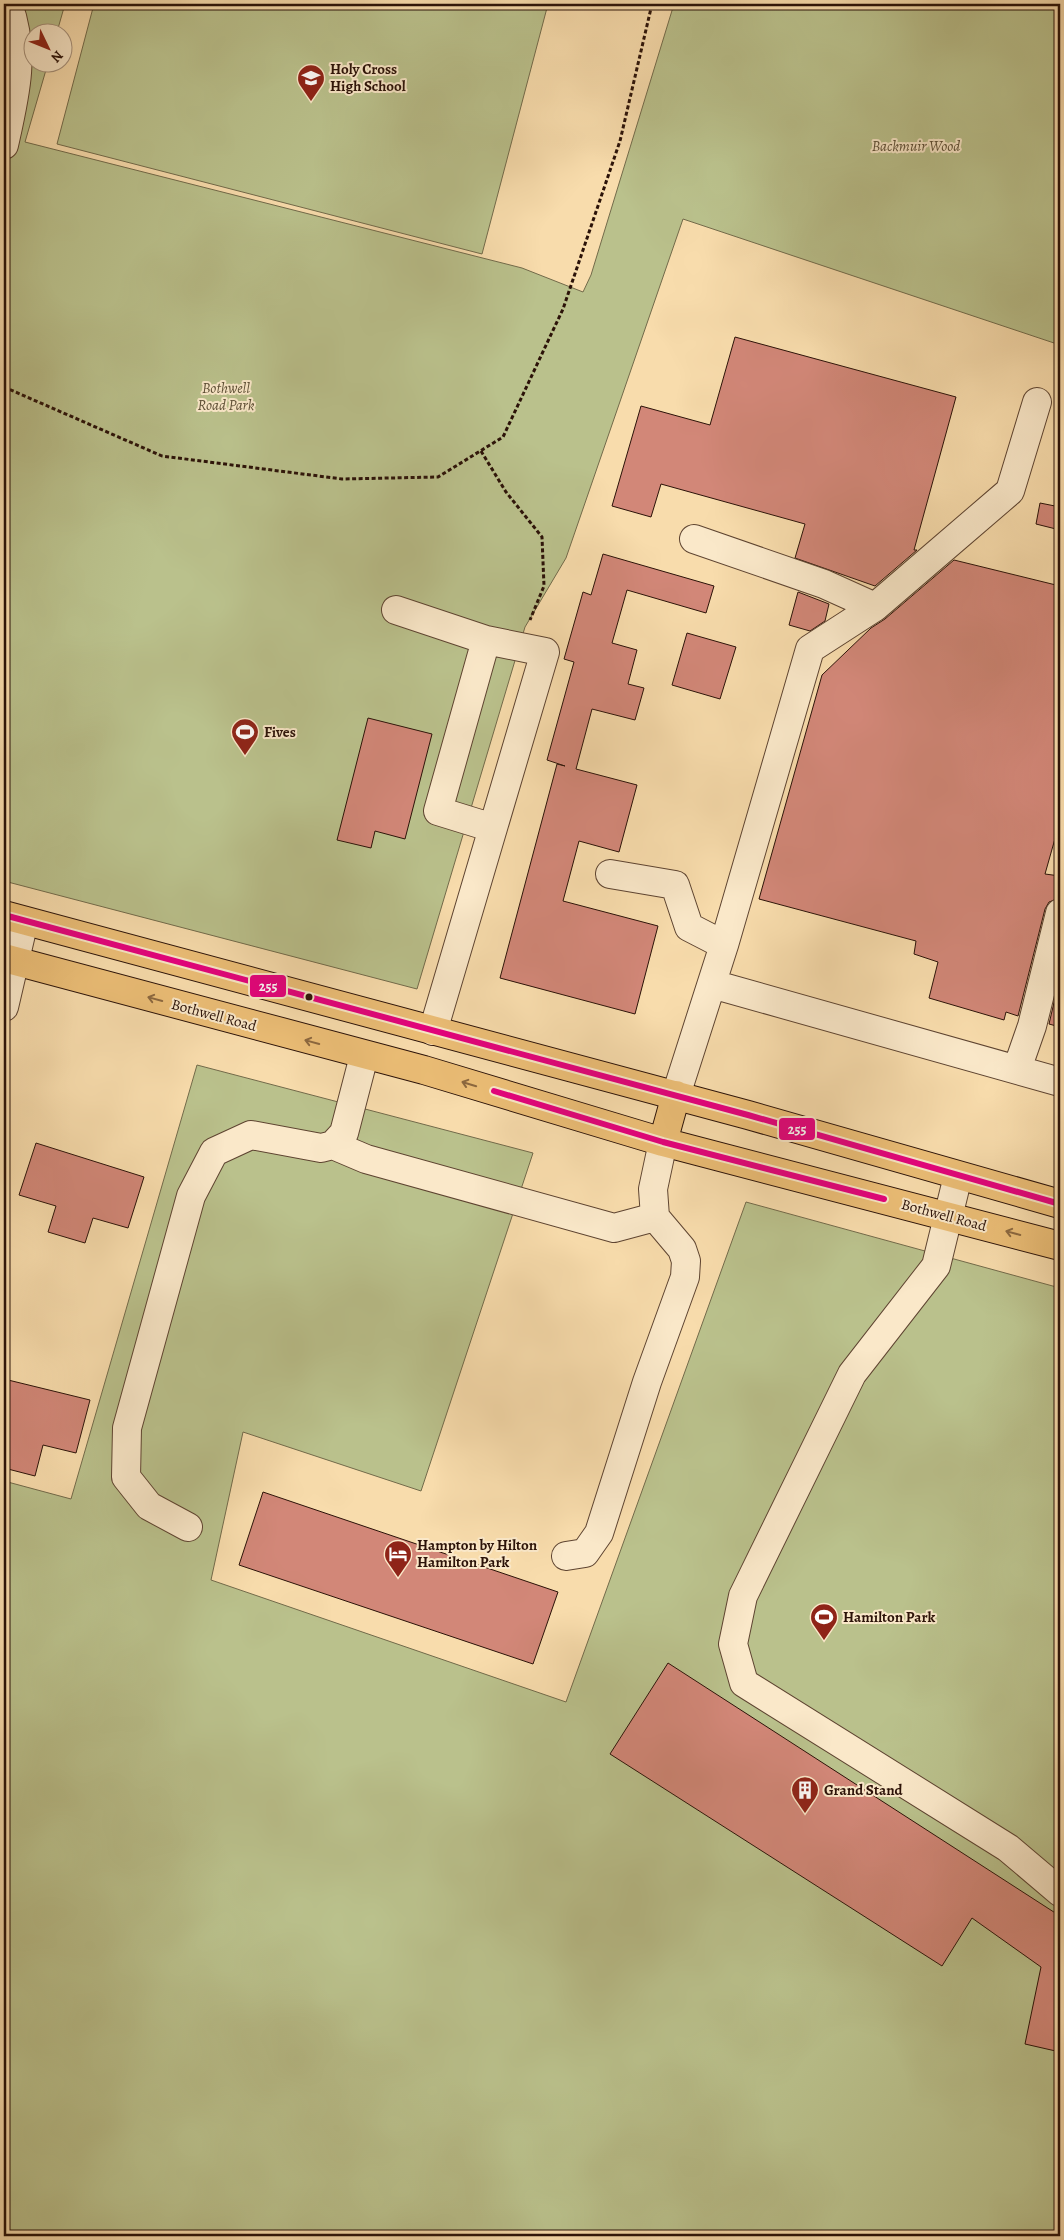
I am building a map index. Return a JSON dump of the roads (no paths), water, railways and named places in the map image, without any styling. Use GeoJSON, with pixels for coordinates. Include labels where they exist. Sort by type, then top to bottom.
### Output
{"type":"FeatureCollection","features":[{"type":"Feature","properties":{"kind":"main road"},"geometry":{"type":"LineString","coordinates":[[14,918],[433,1032],[676,1095],[1060,1204]]}},
{"type":"Feature","properties":{"kind":"main road","name":"Bothwell Road"},"geometry":{"type":"LineString","coordinates":[[10,959],[364,1056],[424,1070],[663,1142],[1060,1246]]}},
{"type":"Feature","properties":{"kind":"main road"},"geometry":{"type":"LineString","coordinates":[[424,1070],[433,1032]]}},
{"type":"Feature","properties":{"kind":"main road"},"geometry":{"type":"LineString","coordinates":[[663,1142],[676,1095]]}},
{"type":"Feature","properties":{"kind":"street"},"geometry":{"type":"LineString","coordinates":[[4,145],[17,85],[16,25],[8,4]]}},
{"type":"Feature","properties":{"kind":"street"},"geometry":{"type":"LineString","coordinates":[[676,1095],[724,945],[810,649],[875,607],[1010,491],[1038,402]]}},
{"type":"Feature","properties":{"kind":"street"},"geometry":{"type":"LineString","coordinates":[[694,539],[824,584],[875,607]]}},
{"type":"Feature","properties":{"kind":"street"},"geometry":{"type":"LineString","coordinates":[[396,610],[486,640],[545,652],[433,1032]]}},
{"type":"Feature","properties":{"kind":"street"},"geometry":{"type":"LineString","coordinates":[[486,640],[438,811],[493,828]]}},
{"type":"Feature","properties":{"kind":"street"},"geometry":{"type":"LineString","coordinates":[[610,874],[675,885],[689,927],[724,945]]}},
{"type":"Feature","properties":{"kind":"street"},"geometry":{"type":"LineString","coordinates":[[1017,1069],[1032,1026],[1060,913]]}},
{"type":"Feature","properties":{"kind":"street"},"geometry":{"type":"LineString","coordinates":[[4,1007],[14,918]]}},
{"type":"Feature","properties":{"kind":"street"},"geometry":{"type":"LineString","coordinates":[[712,984],[1060,1082]]}},
{"type":"Feature","properties":{"kind":"street"},"geometry":{"type":"LineString","coordinates":[[188,1527],[149,1506],[126,1476],[127,1428],[191,1196],[214,1152],[251,1135],[321,1148],[333,1145],[344,1133],[364,1056]]}},
{"type":"Feature","properties":{"kind":"street"},"geometry":{"type":"LineString","coordinates":[[566,1556],[585,1552],[599,1533],[647,1382],[685,1277],[686,1262],[682,1249],[655,1217],[653,1189],[663,1142]]}},
{"type":"Feature","properties":{"kind":"street"},"geometry":{"type":"LineString","coordinates":[[333,1145],[366,1159],[614,1228],[655,1217]]}},
{"type":"Feature","properties":{"kind":"street"},"geometry":{"type":"LineString","coordinates":[[958,1176],[936,1266],[852,1374],[744,1596],[733,1644],[744,1683],[1008,1848],[1060,1892]]}},
{"type":"Feature","properties":{"kind":"place","name":"Holy Cross High School"},"geometry":{"type":"Point","coordinates":[311,102]}},
{"type":"Feature","properties":{"kind":"place","name":"Fives"},"geometry":{"type":"Point","coordinates":[245,756]}},
{"type":"Feature","properties":{"kind":"place","name":"Hampton by Hilton Hamilton Park"},"geometry":{"type":"Point","coordinates":[398,1578]}},
{"type":"Feature","properties":{"kind":"place","name":"Hamilton Park"},"geometry":{"type":"Point","coordinates":[824,1641]}},
{"type":"Feature","properties":{"kind":"place","name":"Grand Stand"},"geometry":{"type":"Point","coordinates":[805,1814]}},
{"type":"Feature","properties":{"kind":"park label","name":"Backmuir Wood"},"geometry":{"type":"Point","coordinates":[916,146]}},
{"type":"Feature","properties":{"kind":"park label","name":"Bothwell Road Park"},"geometry":{"type":"Point","coordinates":[226,396]}}]}
